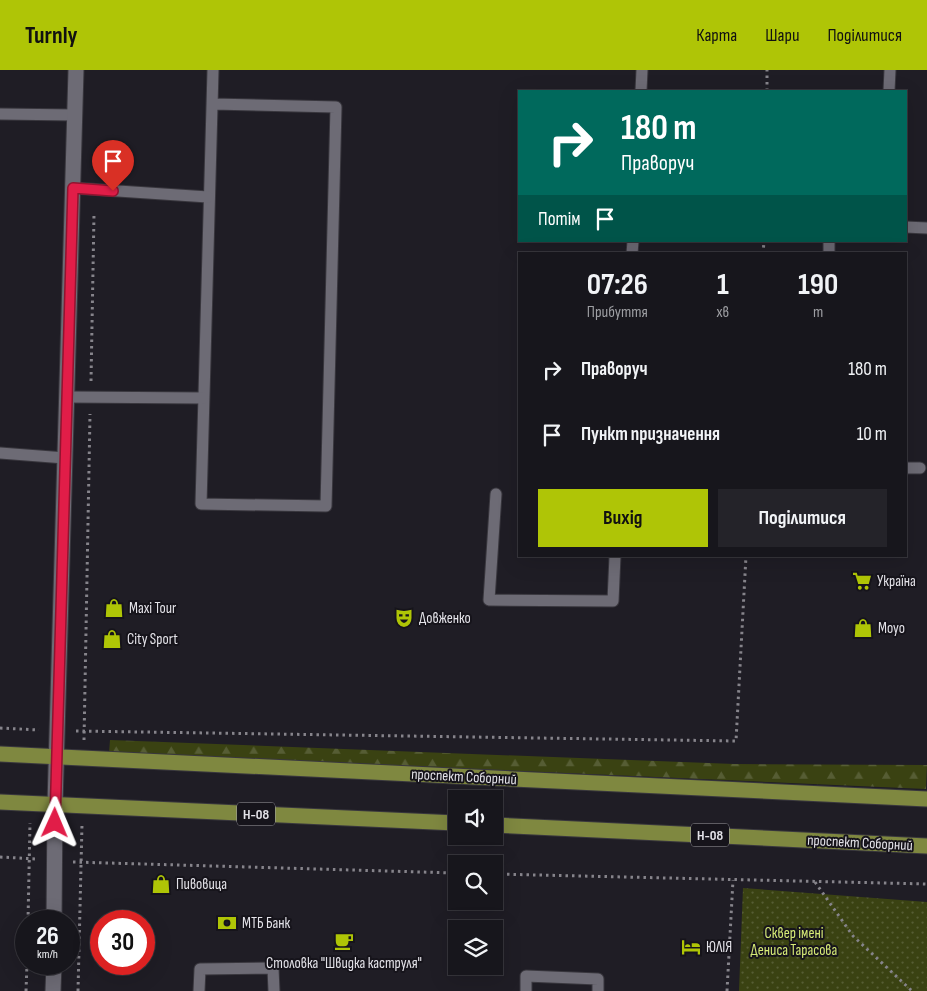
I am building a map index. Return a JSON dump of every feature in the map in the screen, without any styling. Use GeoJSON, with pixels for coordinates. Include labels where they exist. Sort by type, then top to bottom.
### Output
{"type":"FeatureCollection","features":[{"type":"Feature","properties":{"kind":"main road","name":"проспект Соборний"},"geometry":{"type":"LineString","coordinates":[[0,754],[927,799]]}},
{"type":"Feature","properties":{"kind":"main road","name":"Н-08"},"geometry":{"type":"LineString","coordinates":[[0,802],[448,823]]}},
{"type":"Feature","properties":{"kind":"main road","name":"проспект Соборний"},"geometry":{"type":"LineString","coordinates":[[503,825],[927,846]]}},
{"type":"Feature","properties":{"kind":"street"},"geometry":{"type":"LineString","coordinates":[[54,910],[55,804],[58,756],[76,70]]}},
{"type":"Feature","properties":{"kind":"street"},"geometry":{"type":"LineString","coordinates":[[53,991],[54,975]]}},
{"type":"Feature","properties":{"kind":"lane"},"geometry":{"type":"LineString","coordinates":[[213,70],[201,504],[326,506],[336,107],[213,104]]}},
{"type":"Feature","properties":{"kind":"lane"},"geometry":{"type":"LineString","coordinates":[[641,90],[642,70]]}},
{"type":"Feature","properties":{"kind":"lane"},"geometry":{"type":"LineString","coordinates":[[889,90],[890,70]]}},
{"type":"Feature","properties":{"kind":"lane"},"geometry":{"type":"LineString","coordinates":[[0,114],[75,115]]}},
{"type":"Feature","properties":{"kind":"lane"},"geometry":{"type":"LineString","coordinates":[[73,188],[208,197]]}},
{"type":"Feature","properties":{"kind":"lane"},"geometry":{"type":"LineString","coordinates":[[907,227],[927,228]]}},
{"type":"Feature","properties":{"kind":"lane"},"geometry":{"type":"LineString","coordinates":[[67,397],[203,398]]}},
{"type":"Feature","properties":{"kind":"lane"},"geometry":{"type":"LineString","coordinates":[[0,453],[65,458]]}},
{"type":"Feature","properties":{"kind":"lane"},"geometry":{"type":"LineString","coordinates":[[907,468],[920,468]]}},
{"type":"Feature","properties":{"kind":"lane"},"geometry":{"type":"LineString","coordinates":[[496,494],[489,600],[613,601],[615,557]]}},
{"type":"Feature","properties":{"kind":"lane"},"geometry":{"type":"LineString","coordinates":[[199,991],[200,969],[274,968],[274,991]]}},
{"type":"Feature","properties":{"kind":"lane"},"geometry":{"type":"LineString","coordinates":[[526,991],[526,976],[598,979],[598,991]]}},
{"type":"Feature","properties":{"kind":"path"},"geometry":{"type":"LineString","coordinates":[[767,90],[768,70]]}},
{"type":"Feature","properties":{"kind":"path"},"geometry":{"type":"LineString","coordinates":[[84,758],[94,189]]}},
{"type":"Feature","properties":{"kind":"path"},"geometry":{"type":"LineString","coordinates":[[0,728],[58,731],[736,741],[746,557]]}},
{"type":"Feature","properties":{"kind":"path"},"geometry":{"type":"LineString","coordinates":[[78,991],[83,805]]}},
{"type":"Feature","properties":{"kind":"path"},"geometry":{"type":"LineString","coordinates":[[0,857],[82,863],[448,873]]}},
{"type":"Feature","properties":{"kind":"path"},"geometry":{"type":"LineString","coordinates":[[503,874],[927,884]]}},
{"type":"Feature","properties":{"kind":"path"},"geometry":{"type":"LineString","coordinates":[[727,991],[733,880]]}},
{"type":"Feature","properties":{"kind":"path"},"geometry":{"type":"LineString","coordinates":[[815,882],[853,936],[912,991]]}},
{"type":"Feature","properties":{"kind":"path"},"geometry":{"type":"LineString","coordinates":[[26,991],[27,975]]}},
{"type":"Feature","properties":{"kind":"green space"},"geometry":{"type":"Polygon","coordinates":[[[110,740],[734,764],[927,765],[926,789],[109,753],[110,740]]]}},
{"type":"Feature","properties":{"kind":"green space","name":"Сквер імені Дениса Тарасова"},"geometry":{"type":"Polygon","coordinates":[[[743,888],[927,902],[927,991],[739,991],[743,888]]]}},
{"type":"Feature","properties":{"kind":"place","name":"Україна"},"geometry":{"type":"Point","coordinates":[862,581]}},
{"type":"Feature","properties":{"kind":"place","name":"Maxi Tour"},"geometry":{"type":"Point","coordinates":[114,608]}},
{"type":"Feature","properties":{"kind":"place","name":"Довженко"},"geometry":{"type":"Point","coordinates":[404,618]}},
{"type":"Feature","properties":{"kind":"place","name":"Moyo"},"geometry":{"type":"Point","coordinates":[863,628]}},
{"type":"Feature","properties":{"kind":"place","name":"City Sport"},"geometry":{"type":"Point","coordinates":[112,639]}},
{"type":"Feature","properties":{"kind":"place","name":"Пивовица"},"geometry":{"type":"Point","coordinates":[161,884]}},
{"type":"Feature","properties":{"kind":"place","name":"МТБ Банк"},"geometry":{"type":"Point","coordinates":[227,923]}},
{"type":"Feature","properties":{"kind":"place","name":"Столовка \"Швидка каструля\""},"geometry":{"type":"Point","coordinates":[344,941]}},
{"type":"Feature","properties":{"kind":"place","name":"ЮЛІЯ"},"geometry":{"type":"Point","coordinates":[691,947]}},
{"type":"Feature","properties":{"kind":"route"},"geometry":{"type":"LineString","coordinates":[[55,823],[73,188],[113,191]]}}]}
